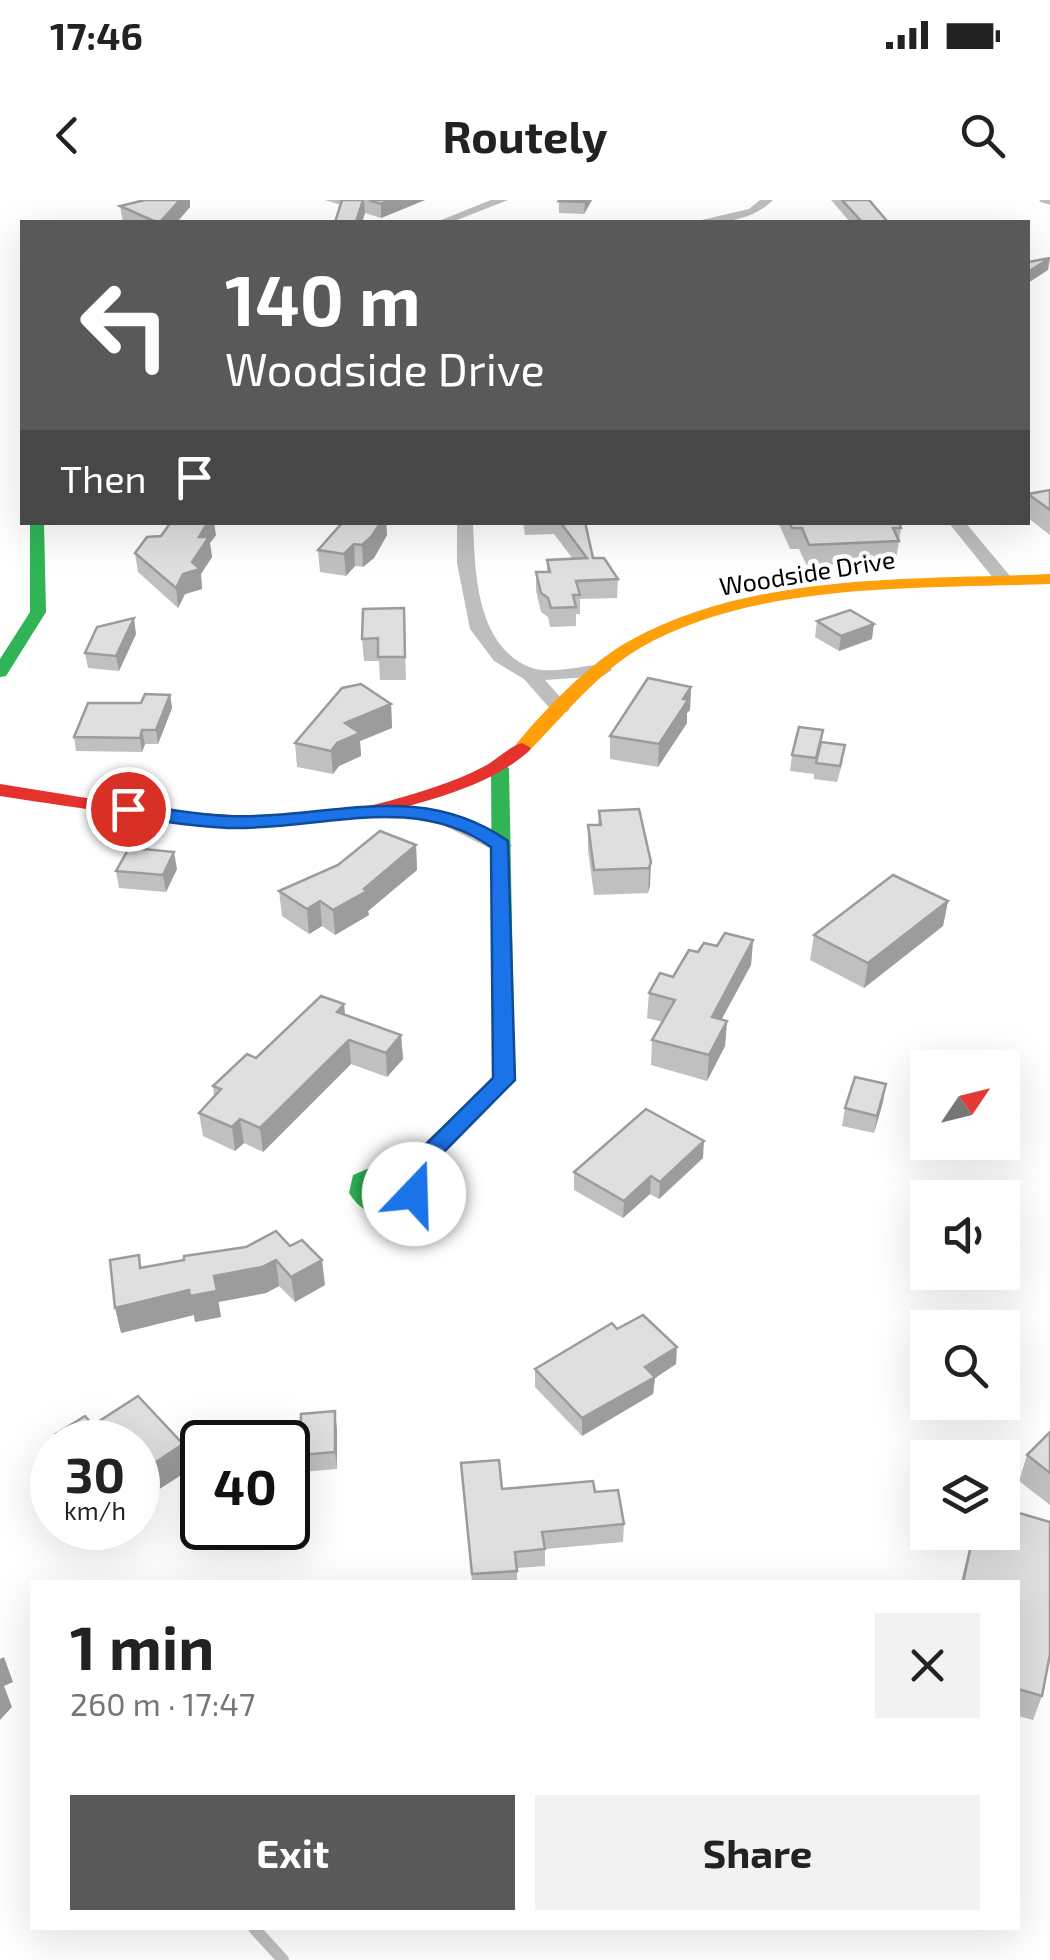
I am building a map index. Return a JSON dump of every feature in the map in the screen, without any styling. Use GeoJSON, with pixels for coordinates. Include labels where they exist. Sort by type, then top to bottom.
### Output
{"type":"FeatureCollection","features":[{"type":"Feature","properties":{"kind":"street"},"geometry":{"type":"LineString","coordinates":[[447,220],[502,200]]}},
{"type":"Feature","properties":{"kind":"street"},"geometry":{"type":"LineString","coordinates":[[710,220],[753,212],[767,200]]}},
{"type":"Feature","properties":{"kind":"street"},"geometry":{"type":"LineString","coordinates":[[0,672],[38,612],[37,525]]}},
{"type":"Feature","properties":{"kind":"street"},"geometry":{"type":"LineString","coordinates":[[464,525],[466,563],[478,630],[501,657],[531,674],[560,708]]}},
{"type":"Feature","properties":{"kind":"street"},"geometry":{"type":"LineString","coordinates":[[958,525],[1004,580]]}},
{"type":"Feature","properties":{"kind":"street","name":"Woodside Drive"},"geometry":{"type":"LineString","coordinates":[[395,809],[500,768],[630,646],[665,629],[727,610],[842,590],[1050,579]]}},
{"type":"Feature","properties":{"kind":"street"},"geometry":{"type":"LineString","coordinates":[[531,674],[602,670]]}},
{"type":"Feature","properties":{"kind":"street"},"geometry":{"type":"LineString","coordinates":[[414,1168],[504,1080],[500,768]]}},
{"type":"Feature","properties":{"kind":"street","name":"Woodside Drive"},"geometry":{"type":"LineString","coordinates":[[0,790],[229,822],[395,809],[443,817],[478,830],[501,845]]}},
{"type":"Feature","properties":{"kind":"building"},"geometry":{"type":"Polygon","coordinates":[[[145,200],[180,200],[162,220],[152,220],[120,206],[145,200]]]}},
{"type":"Feature","properties":{"kind":"building"},"geometry":{"type":"Polygon","coordinates":[[[342,200],[363,200],[357,220],[336,220],[342,200]]]}},
{"type":"Feature","properties":{"kind":"building"},"geometry":{"type":"Polygon","coordinates":[[[842,200],[869,200],[886,220],[860,220],[842,200]]]}},
{"type":"Feature","properties":{"kind":"building"},"geometry":{"type":"Polygon","coordinates":[[[1050,258],[1030,271],[1030,262],[1050,258]]]}},
{"type":"Feature","properties":{"kind":"building"},"geometry":{"type":"Polygon","coordinates":[[[1050,490],[1050,510],[1030,495],[1050,490]]]}},
{"type":"Feature","properties":{"kind":"building"},"geometry":{"type":"Polygon","coordinates":[[[169,525],[206,525],[199,537],[209,537],[192,562],[200,569],[183,574],[176,588],[135,553],[147,537],[161,536],[169,525]]]}},
{"type":"Feature","properties":{"kind":"building"},"geometry":{"type":"Polygon","coordinates":[[[340,525],[379,525],[362,545],[354,544],[344,554],[318,550],[340,525]]]}},
{"type":"Feature","properties":{"kind":"building"},"geometry":{"type":"Polygon","coordinates":[[[562,525],[586,525],[593,558],[604,558],[618,579],[576,581],[580,595],[573,595],[576,607],[551,608],[548,598],[541,593],[536,572],[550,572],[547,560],[587,558],[562,525]]]}},
{"type":"Feature","properties":{"kind":"building"},"geometry":{"type":"Polygon","coordinates":[[[790,525],[901,528],[893,528],[899,541],[809,545],[802,528],[790,525]]]}},
{"type":"Feature","properties":{"kind":"building"},"geometry":{"type":"Polygon","coordinates":[[[404,608],[405,657],[378,657],[378,638],[362,639],[363,609],[404,608]]]}},
{"type":"Feature","properties":{"kind":"building"},"geometry":{"type":"Polygon","coordinates":[[[850,610],[874,624],[841,636],[817,621],[850,610]]]}},
{"type":"Feature","properties":{"kind":"building"},"geometry":{"type":"Polygon","coordinates":[[[134,618],[116,656],[85,653],[97,627],[134,618]]]}},
{"type":"Feature","properties":{"kind":"building"},"geometry":{"type":"Polygon","coordinates":[[[648,678],[691,687],[683,699],[688,700],[659,744],[610,736],[648,678]]]}},
{"type":"Feature","properties":{"kind":"building"},"geometry":{"type":"Polygon","coordinates":[[[361,684],[391,704],[345,723],[360,733],[337,743],[331,751],[295,743],[342,688],[361,684]]]}},
{"type":"Feature","properties":{"kind":"building"},"geometry":{"type":"Polygon","coordinates":[[[145,694],[170,695],[156,730],[142,730],[140,738],[74,737],[88,703],[141,703],[145,694]]]}},
{"type":"Feature","properties":{"kind":"building"},"geometry":{"type":"Polygon","coordinates":[[[799,727],[823,730],[816,758],[792,755],[799,727]]]}},
{"type":"Feature","properties":{"kind":"building"},"geometry":{"type":"Polygon","coordinates":[[[821,742],[845,745],[840,766],[816,763],[821,742]]]}},
{"type":"Feature","properties":{"kind":"building"},"geometry":{"type":"Polygon","coordinates":[[[639,809],[649,868],[594,870],[588,825],[601,825],[599,811],[639,809]]]}},
{"type":"Feature","properties":{"kind":"building"},"geometry":{"type":"Polygon","coordinates":[[[380,831],[416,845],[364,889],[367,891],[333,910],[320,901],[307,909],[279,891],[338,865],[380,831]]]}},
{"type":"Feature","properties":{"kind":"building"},"geometry":{"type":"Polygon","coordinates":[[[133,848],[174,852],[163,875],[116,871],[133,848]]]}},
{"type":"Feature","properties":{"kind":"building"},"geometry":{"type":"Polygon","coordinates":[[[893,875],[948,901],[868,963],[814,935],[893,875]]]}},
{"type":"Feature","properties":{"kind":"building"},"geometry":{"type":"Polygon","coordinates":[[[725,933],[753,940],[712,1017],[727,1021],[709,1055],[652,1040],[675,1000],[649,993],[660,973],[673,977],[689,950],[698,952],[704,943],[717,946],[725,933]]]}},
{"type":"Feature","properties":{"kind":"building"},"geometry":{"type":"Polygon","coordinates":[[[321,996],[344,1004],[337,1012],[401,1035],[386,1053],[349,1040],[260,1128],[240,1119],[232,1127],[199,1113],[221,1089],[213,1086],[247,1054],[256,1058],[321,996]]]}},
{"type":"Feature","properties":{"kind":"building"},"geometry":{"type":"Polygon","coordinates":[[[855,1077],[886,1084],[877,1116],[845,1108],[855,1077]]]}},
{"type":"Feature","properties":{"kind":"building"},"geometry":{"type":"Polygon","coordinates":[[[646,1109],[704,1141],[660,1182],[651,1176],[624,1201],[574,1172],[646,1109]]]}},
{"type":"Feature","properties":{"kind":"building"},"geometry":{"type":"Polygon","coordinates":[[[276,1231],[290,1246],[302,1240],[322,1260],[291,1277],[276,1260],[262,1267],[214,1276],[217,1291],[190,1296],[189,1290],[115,1308],[110,1260],[139,1255],[140,1268],[184,1260],[184,1256],[246,1247],[276,1231]]]}},
{"type":"Feature","properties":{"kind":"building"},"geometry":{"type":"Polygon","coordinates":[[[643,1315],[677,1347],[645,1367],[655,1377],[582,1418],[535,1369],[612,1323],[617,1329],[643,1315]]]}},
{"type":"Feature","properties":{"kind":"building"},"geometry":{"type":"Polygon","coordinates":[[[138,1396],[180,1441],[180,1446],[160,1459],[160,1420],[101,1420],[138,1396]]]}},
{"type":"Feature","properties":{"kind":"building"},"geometry":{"type":"Polygon","coordinates":[[[335,1411],[335,1452],[310,1454],[310,1420],[301,1420],[301,1414],[335,1411]]]}},
{"type":"Feature","properties":{"kind":"building"},"geometry":{"type":"Polygon","coordinates":[[[1050,1432],[1050,1473],[1027,1455],[1050,1432]]]}},
{"type":"Feature","properties":{"kind":"building"},"geometry":{"type":"Polygon","coordinates":[[[499,1460],[502,1489],[593,1481],[595,1492],[618,1490],[624,1524],[542,1532],[545,1549],[515,1552],[517,1571],[472,1574],[461,1463],[499,1460]]]}},
{"type":"Feature","properties":{"kind":"building"},"geometry":{"type":"Polygon","coordinates":[[[1020,1513],[1050,1522],[1050,1654],[1042,1696],[1020,1690],[1020,1580],[963,1580],[970,1550],[1020,1550],[1020,1513]]]}},
{"type":"Feature","properties":{"kind":"waterway"},"geometry":{"type":"LineString","coordinates":[[1042,200],[1050,202]]}},
{"type":"Feature","properties":{"kind":"waterway"},"geometry":{"type":"LineString","coordinates":[[256,1930],[283,1960]]}},
{"type":"Feature","properties":{"kind":"traffic: fast"},"geometry":{"type":"LineString","coordinates":[[0,672],[38,612],[37,525]]}},
{"type":"Feature","properties":{"kind":"traffic: fast"},"geometry":{"type":"LineString","coordinates":[[413,1168],[418,1180],[414,1194],[393,1206],[372,1205],[361,1193],[361,1181],[373,1174],[392,1168],[413,1168],[504,1080],[500,768]]}},
{"type":"Feature","properties":{"kind":"traffic: slow"},"geometry":{"type":"LineString","coordinates":[[522,748],[622,652],[680,623],[729,608],[837,590],[1050,579]]}},
{"type":"Feature","properties":{"kind":"traffic: jam"},"geometry":{"type":"LineString","coordinates":[[0,790],[223,819],[334,817],[389,807],[443,790],[494,768],[522,748]]}},
{"type":"Feature","properties":{"kind":"route"},"geometry":{"type":"LineString","coordinates":[[128,809],[229,822],[395,809],[443,817],[478,830],[501,845],[504,1080],[414,1168],[418,1180],[414,1194]]}}]}
